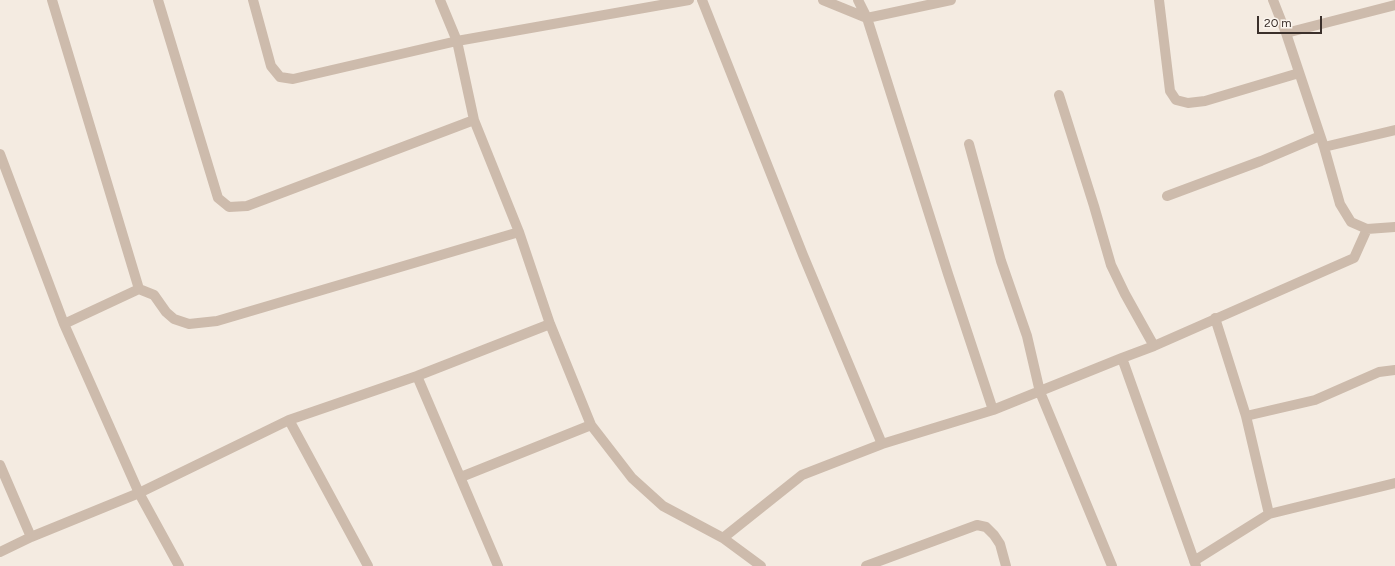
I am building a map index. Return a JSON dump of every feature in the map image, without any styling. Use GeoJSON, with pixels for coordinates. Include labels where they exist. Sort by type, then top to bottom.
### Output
{"type":"FeatureCollection","features":[{"type":"Feature","properties":{"kind":"street"},"geometry":{"type":"LineString","coordinates":[[52,0],[139,289]]}},
{"type":"Feature","properties":{"kind":"street"},"geometry":{"type":"LineString","coordinates":[[158,0],[218,198],[229,207],[247,206],[474,120]]}},
{"type":"Feature","properties":{"kind":"street"},"geometry":{"type":"LineString","coordinates":[[253,0],[271,66],[280,77],[292,79],[457,41],[689,0]]}},
{"type":"Feature","properties":{"kind":"street"},"geometry":{"type":"LineString","coordinates":[[440,0],[457,41],[474,120],[518,232],[550,324],[591,425],[632,478],[662,506],[723,538],[761,566]]}},
{"type":"Feature","properties":{"kind":"street"},"geometry":{"type":"LineString","coordinates":[[702,0],[803,255],[882,444]]}},
{"type":"Feature","properties":{"kind":"street"},"geometry":{"type":"LineString","coordinates":[[823,0],[867,18],[951,0]]}},
{"type":"Feature","properties":{"kind":"street"},"geometry":{"type":"LineString","coordinates":[[858,0],[867,18],[992,410]]}},
{"type":"Feature","properties":{"kind":"street"},"geometry":{"type":"LineString","coordinates":[[1159,0],[1170,91],[1176,100],[1188,103],[1205,101],[1299,73]]}},
{"type":"Feature","properties":{"kind":"street"},"geometry":{"type":"LineString","coordinates":[[1273,0],[1286,33],[1324,147],[1340,204],[1351,222],[1367,229],[1395,227]]}},
{"type":"Feature","properties":{"kind":"street"},"geometry":{"type":"LineString","coordinates":[[1286,33],[1395,5]]}},
{"type":"Feature","properties":{"kind":"street"},"geometry":{"type":"LineString","coordinates":[[1059,95],[1111,265],[1125,294],[1154,346]]}},
{"type":"Feature","properties":{"kind":"street"},"geometry":{"type":"LineString","coordinates":[[1324,147],[1395,130]]}},
{"type":"Feature","properties":{"kind":"street"},"geometry":{"type":"LineString","coordinates":[[1167,196],[1261,161],[1320,136]]}},
{"type":"Feature","properties":{"kind":"street"},"geometry":{"type":"LineString","coordinates":[[969,144],[1001,260],[1027,336],[1040,392],[1112,566]]}},
{"type":"Feature","properties":{"kind":"street"},"geometry":{"type":"LineString","coordinates":[[0,154],[64,324],[139,493],[179,566]]}},
{"type":"Feature","properties":{"kind":"street"},"geometry":{"type":"LineString","coordinates":[[723,538],[802,476],[882,444],[992,410],[1154,346],[1354,258],[1367,229]]}},
{"type":"Feature","properties":{"kind":"street"},"geometry":{"type":"LineString","coordinates":[[64,324],[139,289],[154,295],[166,312],[174,319],[188,324],[216,321],[518,232]]}},
{"type":"Feature","properties":{"kind":"street"},"geometry":{"type":"LineString","coordinates":[[1216,318],[1246,416],[1270,514]]}},
{"type":"Feature","properties":{"kind":"street"},"geometry":{"type":"LineString","coordinates":[[0,552],[31,537],[139,493],[289,420],[417,376],[550,324]]}},
{"type":"Feature","properties":{"kind":"street"},"geometry":{"type":"LineString","coordinates":[[1122,358],[1195,564],[1270,514],[1395,483]]}},
{"type":"Feature","properties":{"kind":"street"},"geometry":{"type":"LineString","coordinates":[[1246,416],[1315,400],[1379,372],[1395,370]]}},
{"type":"Feature","properties":{"kind":"street"},"geometry":{"type":"LineString","coordinates":[[417,376],[498,566]]}},
{"type":"Feature","properties":{"kind":"street"},"geometry":{"type":"LineString","coordinates":[[289,420],[368,566]]}},
{"type":"Feature","properties":{"kind":"street"},"geometry":{"type":"LineString","coordinates":[[461,477],[591,425]]}},
{"type":"Feature","properties":{"kind":"street"},"geometry":{"type":"LineString","coordinates":[[0,465],[31,537]]}},
{"type":"Feature","properties":{"kind":"street"},"geometry":{"type":"LineString","coordinates":[[866,566],[977,525],[986,527],[994,535],[1000,544],[1006,566]]}}]}
